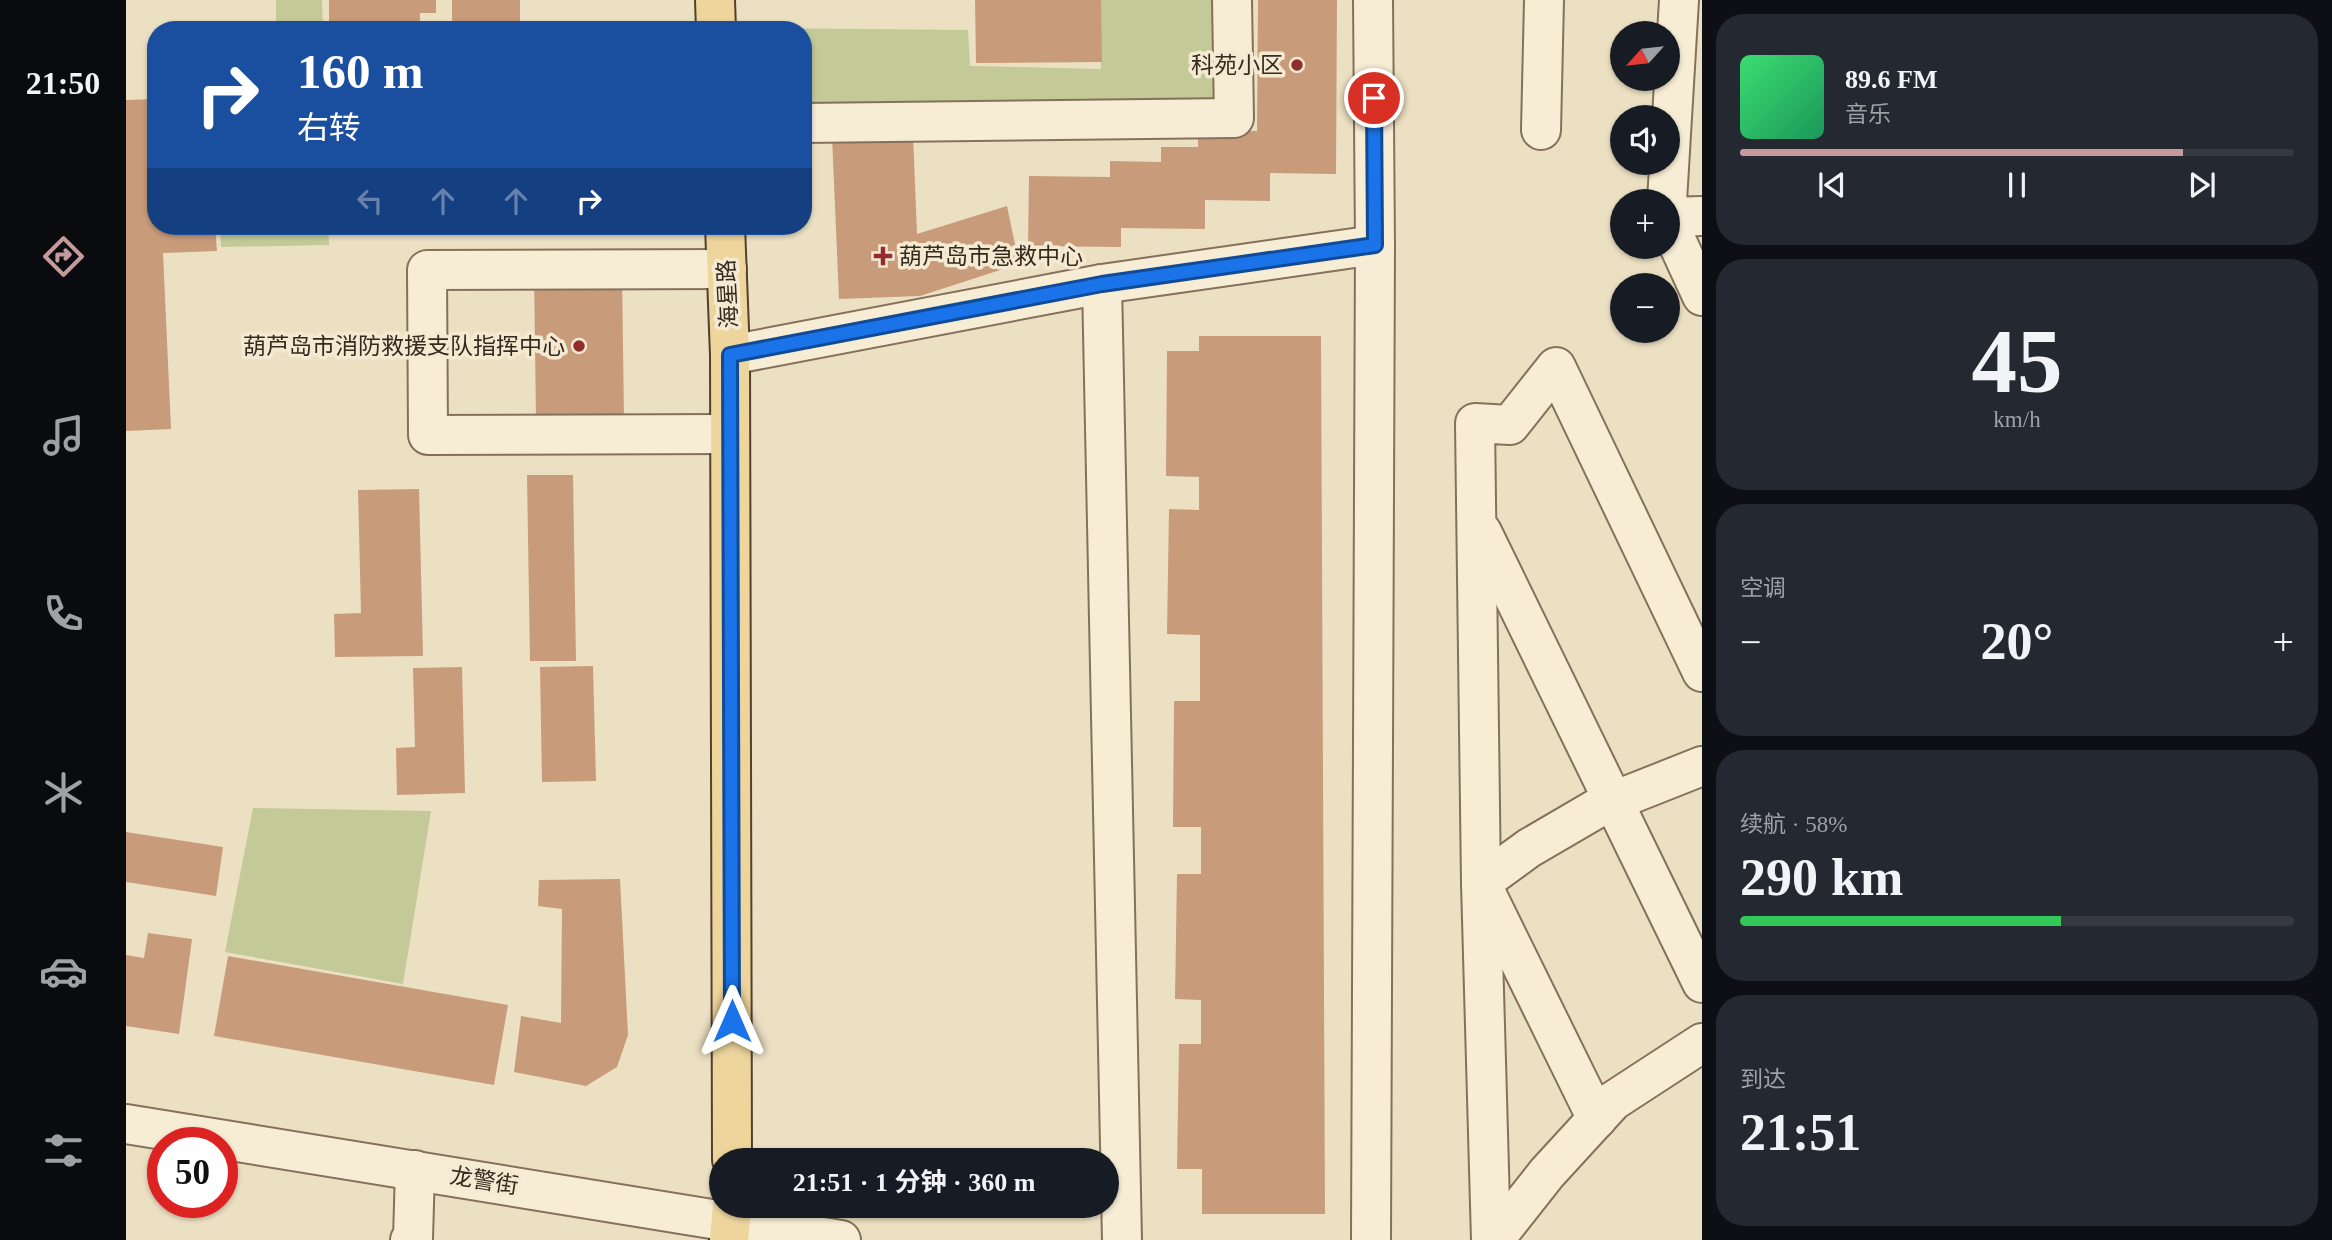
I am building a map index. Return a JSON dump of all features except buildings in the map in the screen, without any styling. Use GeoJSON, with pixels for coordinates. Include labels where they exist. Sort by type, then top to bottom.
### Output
{"type":"FeatureCollection","features":[{"type":"Feature","properties":{"kind":"main road"},"geometry":{"type":"LineString","coordinates":[[715,0],[716,21]]}},
{"type":"Feature","properties":{"kind":"main road","name":"海星路"},"geometry":{"type":"LineString","coordinates":[[725,235],[730,355],[732,1148]]}},
{"type":"Feature","properties":{"kind":"street"},"geometry":{"type":"LineString","coordinates":[[812,123],[1234,118],[1232,0]]}},
{"type":"Feature","properties":{"kind":"street"},"geometry":{"type":"LineString","coordinates":[[1371,1240],[1375,245],[1373,0]]}},
{"type":"Feature","properties":{"kind":"street"},"geometry":{"type":"LineString","coordinates":[[1541,130],[1544,0]]}},
{"type":"Feature","properties":{"kind":"street"},"geometry":{"type":"LineString","coordinates":[[1668,189],[1679,0]]}},
{"type":"Feature","properties":{"kind":"street"},"geometry":{"type":"LineString","coordinates":[[1680,219],[1702,216]]}},
{"type":"Feature","properties":{"kind":"street"},"geometry":{"type":"LineString","coordinates":[[730,355],[1102,284],[1375,245]]}},
{"type":"Feature","properties":{"kind":"street"},"geometry":{"type":"LineString","coordinates":[[1680,247],[1702,296]]}},
{"type":"Feature","properties":{"kind":"street"},"geometry":{"type":"LineString","coordinates":[[727,269],[427,270],[428,435],[730,434]]}},
{"type":"Feature","properties":{"kind":"street"},"geometry":{"type":"LineString","coordinates":[[1102,284],[1122,1240]]}},
{"type":"Feature","properties":{"kind":"street"},"geometry":{"type":"LineString","coordinates":[[1493,1240],[1481,883],[1475,423],[1510,425],[1556,367],[1702,672]]}},
{"type":"Feature","properties":{"kind":"street"},"geometry":{"type":"LineString","coordinates":[[1476,522],[1702,983]]}},
{"type":"Feature","properties":{"kind":"street"},"geometry":{"type":"LineString","coordinates":[[1481,883],[1529,848],[1613,801],[1702,766]]}},
{"type":"Feature","properties":{"kind":"street"},"geometry":{"type":"LineString","coordinates":[[1481,883],[1597,1119]]}},
{"type":"Feature","properties":{"kind":"street"},"geometry":{"type":"LineString","coordinates":[[1493,1240],[1547,1174],[1613,1101],[1702,1043]]}},
{"type":"Feature","properties":{"kind":"street","name":"龙警街"},"geometry":{"type":"LineString","coordinates":[[126,1124],[841,1240]]}},
{"type":"Feature","properties":{"kind":"street"},"geometry":{"type":"LineString","coordinates":[[410,1240],[413,1238],[415,1170]]}},
{"type":"Feature","properties":{"kind":"green space"},"geometry":{"type":"Polygon","coordinates":[[[276,0],[322,0],[323,21],[276,21],[276,0]]]}},
{"type":"Feature","properties":{"kind":"green space"},"geometry":{"type":"Polygon","coordinates":[[[1100,0],[1218,0],[1221,109],[812,118],[812,29],[968,30],[970,66],[1101,69],[1100,0]]]}},
{"type":"Feature","properties":{"kind":"green space"},"geometry":{"type":"Polygon","coordinates":[[[220,235],[328,235],[329,245],[221,247],[220,235]]]}},
{"type":"Feature","properties":{"kind":"green space"},"geometry":{"type":"Polygon","coordinates":[[[253,808],[431,811],[403,984],[225,952],[253,808]]]}},
{"type":"Feature","properties":{"kind":"place","name":"科苑小区"},"geometry":{"type":"Point","coordinates":[1297,65]}},
{"type":"Feature","properties":{"kind":"place","name":"葫芦岛市急救中心"},"geometry":{"type":"Point","coordinates":[883,256]}},
{"type":"Feature","properties":{"kind":"place","name":"葫芦岛市消防救援支队指挥中心"},"geometry":{"type":"Point","coordinates":[579,346]}},
{"type":"Feature","properties":{"kind":"route"},"geometry":{"type":"LineString","coordinates":[[732,1021],[730,355],[1102,284],[1375,245],[1374,98]]}}]}
